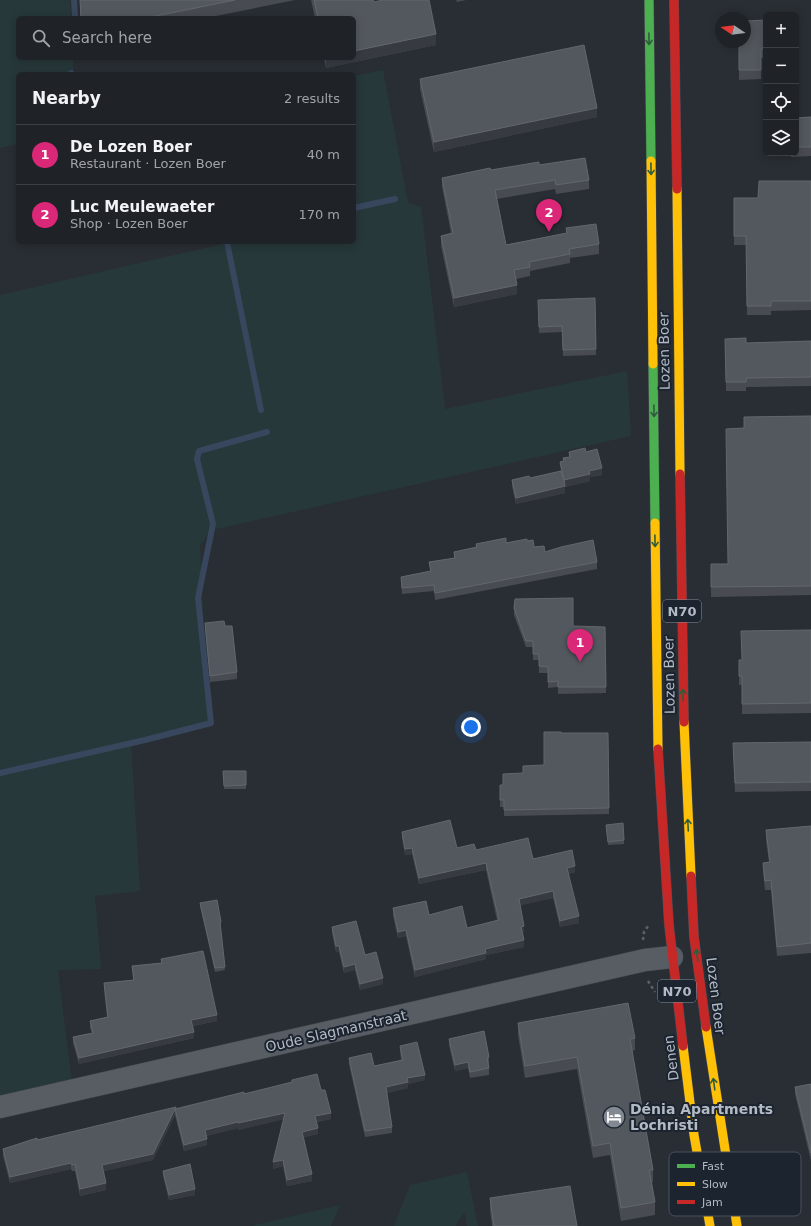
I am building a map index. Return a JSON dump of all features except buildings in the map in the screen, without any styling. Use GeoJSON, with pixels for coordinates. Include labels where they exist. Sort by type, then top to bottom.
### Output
{"type":"FeatureCollection","features":[{"type":"Feature","properties":{"kind":"main road","name":"Lozen Boer"},"geometry":{"type":"LineString","coordinates":[[649,0],[657,737],[672,958]]}},
{"type":"Feature","properties":{"kind":"main road","name":"Lozen Boer"},"geometry":{"type":"LineString","coordinates":[[674,0],[683,723],[688,839],[694,937],[725,1152]]}},
{"type":"Feature","properties":{"kind":"main road","name":"Denen"},"geometry":{"type":"LineString","coordinates":[[672,958],[697,1152]]}},
{"type":"Feature","properties":{"kind":"main road","name":"Denen"},"geometry":{"type":"LineString","coordinates":[[708,1216],[710,1226]]}},
{"type":"Feature","properties":{"kind":"main road","name":"Lozen Boer"},"geometry":{"type":"LineString","coordinates":[[735,1216],[737,1226]]}},
{"type":"Feature","properties":{"kind":"street","name":"Oude Slagmanstraat"},"geometry":{"type":"LineString","coordinates":[[0,1107],[645,960],[672,958]]}},
{"type":"Feature","properties":{"kind":"shaded area"},"geometry":{"type":"Polygon","coordinates":[[[0,0],[70,0],[71,16],[16,16],[16,60],[73,60],[74,72],[16,72],[16,144],[0,148],[0,0]]]}},
{"type":"Feature","properties":{"kind":"shaded area"},"geometry":{"type":"Polygon","coordinates":[[[383,70],[408,203],[421,207],[445,409],[627,371],[631,436],[212,530],[200,545],[208,722],[131,741],[140,891],[95,896],[101,969],[58,970],[72,1081],[0,1098],[0,295],[222,244],[356,244],[356,76],[383,70]]]}},
{"type":"Feature","properties":{"kind":"shaded area"},"geometry":{"type":"Polygon","coordinates":[[[467,1172],[478,1226],[467,1226],[465,1212],[456,1226],[394,1226],[410,1185],[467,1172]]]}},
{"type":"Feature","properties":{"kind":"shaded area"},"geometry":{"type":"Polygon","coordinates":[[[340,1205],[331,1226],[251,1226],[340,1205]]]}},
{"type":"Feature","properties":{"kind":"waterway"},"geometry":{"type":"LineString","coordinates":[[74,0],[75,16]]}},
{"type":"Feature","properties":{"kind":"waterway"},"geometry":{"type":"LineString","coordinates":[[356,208],[395,199]]}},
{"type":"Feature","properties":{"kind":"waterway"},"geometry":{"type":"LineString","coordinates":[[227,244],[261,410]]}},
{"type":"Feature","properties":{"kind":"waterway"},"geometry":{"type":"LineString","coordinates":[[0,773],[145,740],[211,723],[198,598],[213,524],[197,459],[199,451],[267,432]]}},
{"type":"Feature","properties":{"kind":"traffic: fast"},"geometry":{"type":"LineString","coordinates":[[649,0],[651,161]]}},
{"type":"Feature","properties":{"kind":"traffic: fast"},"geometry":{"type":"LineString","coordinates":[[653,364],[655,523]]}},
{"type":"Feature","properties":{"kind":"traffic: slow"},"geometry":{"type":"LineString","coordinates":[[651,161],[653,364]]}},
{"type":"Feature","properties":{"kind":"traffic: slow"},"geometry":{"type":"LineString","coordinates":[[677,189],[680,474]]}},
{"type":"Feature","properties":{"kind":"traffic: slow"},"geometry":{"type":"LineString","coordinates":[[655,523],[658,749]]}},
{"type":"Feature","properties":{"kind":"traffic: slow"},"geometry":{"type":"LineString","coordinates":[[684,722],[691,876]]}},
{"type":"Feature","properties":{"kind":"traffic: slow"},"geometry":{"type":"LineString","coordinates":[[706,1027],[725,1152]]}},
{"type":"Feature","properties":{"kind":"traffic: slow"},"geometry":{"type":"LineString","coordinates":[[683,1046],[697,1152]]}},
{"type":"Feature","properties":{"kind":"traffic: slow"},"geometry":{"type":"LineString","coordinates":[[708,1216],[710,1226]]}},
{"type":"Feature","properties":{"kind":"traffic: slow"},"geometry":{"type":"LineString","coordinates":[[735,1216],[737,1226]]}},
{"type":"Feature","properties":{"kind":"traffic: jam"},"geometry":{"type":"LineString","coordinates":[[674,0],[677,189]]}},
{"type":"Feature","properties":{"kind":"traffic: jam"},"geometry":{"type":"LineString","coordinates":[[680,474],[684,722]]}},
{"type":"Feature","properties":{"kind":"traffic: jam"},"geometry":{"type":"LineString","coordinates":[[658,749],[669,925],[683,1046]]}},
{"type":"Feature","properties":{"kind":"traffic: jam"},"geometry":{"type":"LineString","coordinates":[[691,876],[694,937],[706,1027]]}},
{"type":"Feature","properties":{"kind":"place","name":"Luc Meulewaeter"},"geometry":{"type":"Point","coordinates":[549,232]}},
{"type":"Feature","properties":{"kind":"place","name":"De Lozen Boer"},"geometry":{"type":"Point","coordinates":[580,662]}},
{"type":"Feature","properties":{"kind":"place","name":"Dénia Apartments Lochristi"},"geometry":{"type":"Point","coordinates":[614,1117]}}]}
